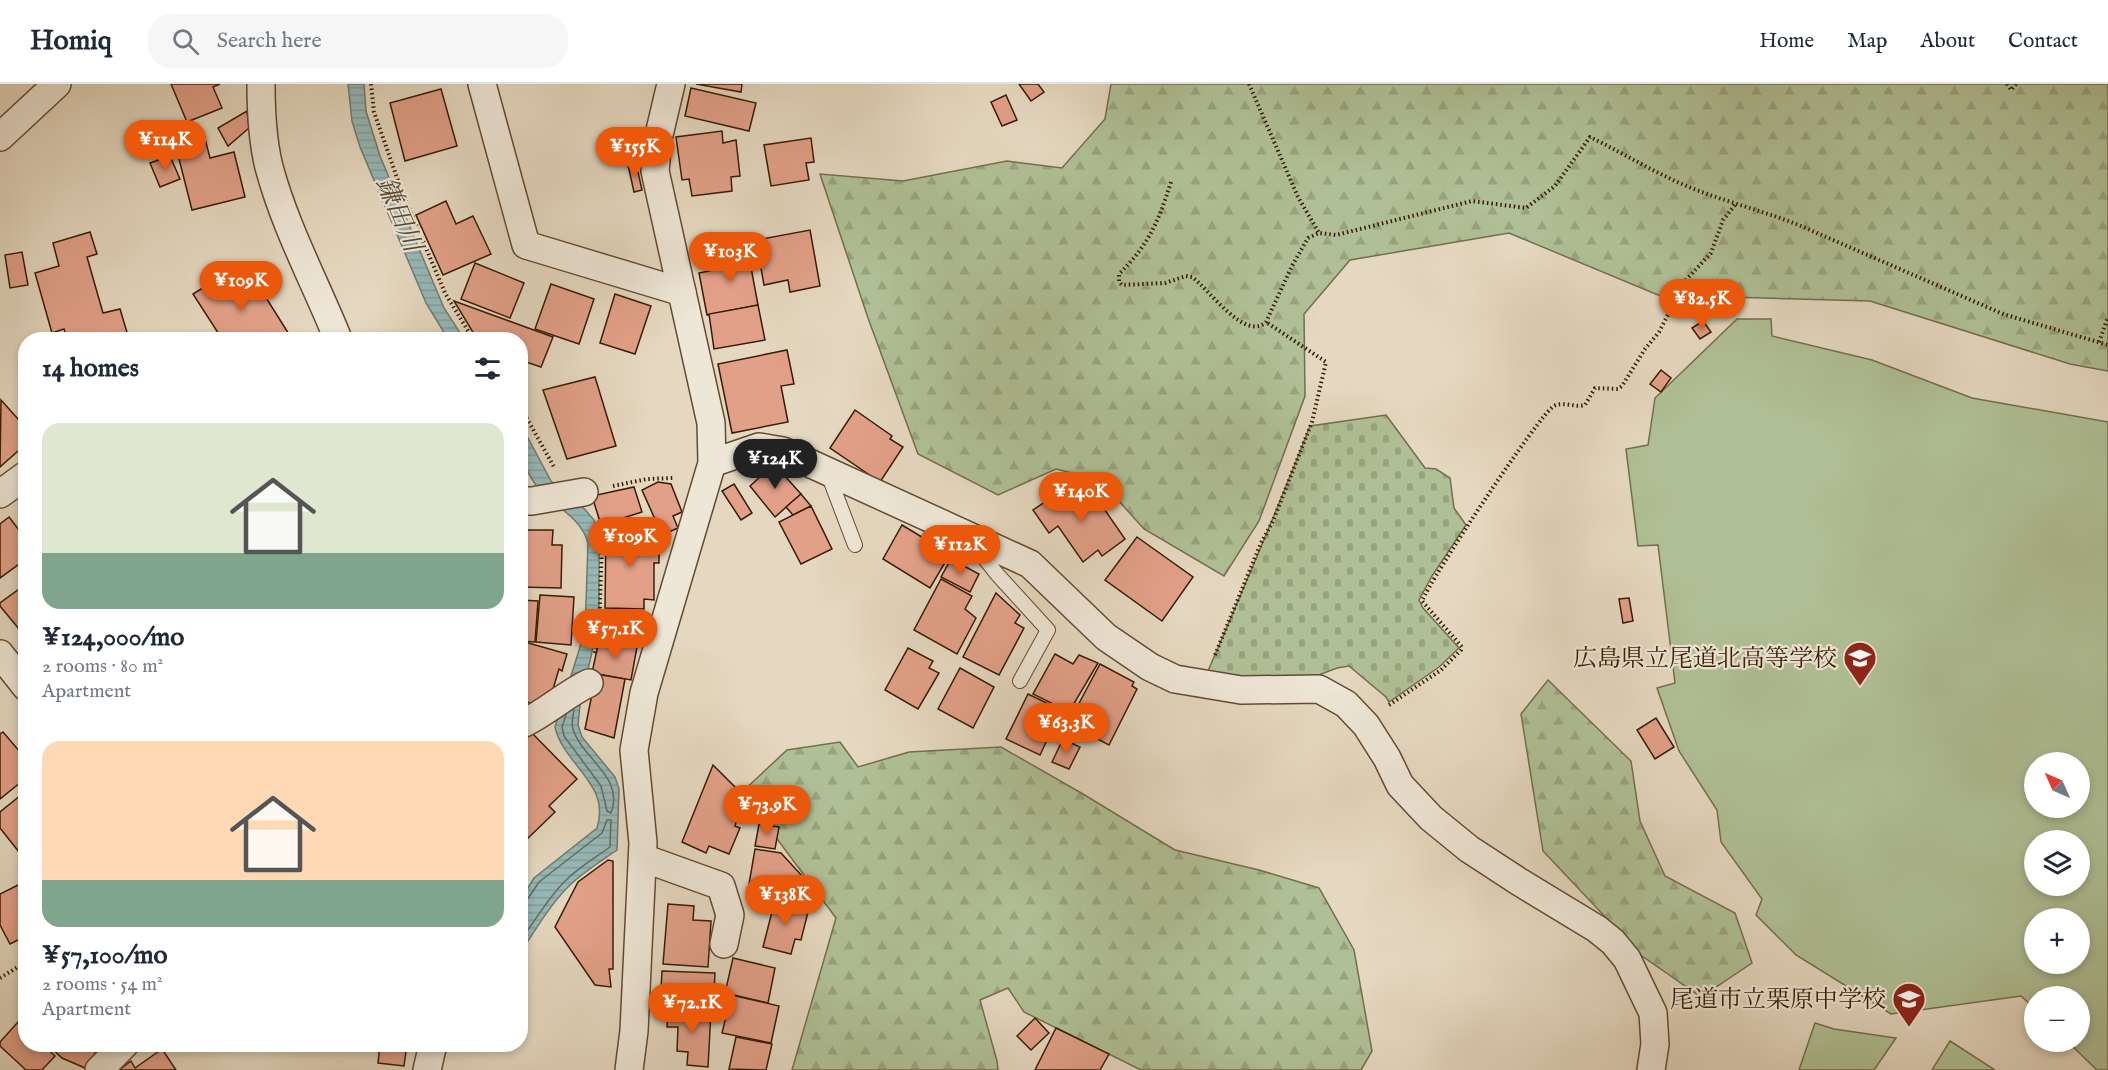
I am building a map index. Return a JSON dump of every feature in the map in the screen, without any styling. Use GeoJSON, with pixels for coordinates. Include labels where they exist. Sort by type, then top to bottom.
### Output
{"type":"FeatureCollection","features":[{"type":"Feature","properties":{"kind":"street"},"geometry":{"type":"LineString","coordinates":[[0,136],[57,84]]}},
{"type":"Feature","properties":{"kind":"street"},"geometry":{"type":"LineString","coordinates":[[261,84],[262,124],[269,166],[284,215],[335,332]]}},
{"type":"Feature","properties":{"kind":"street"},"geometry":{"type":"LineString","coordinates":[[482,84],[526,245],[682,292]]}},
{"type":"Feature","properties":{"kind":"street"},"geometry":{"type":"LineString","coordinates":[[629,1070],[634,1031],[643,858],[634,750],[644,693],[712,463],[711,423],[655,171],[658,139],[671,84]]}},
{"type":"Feature","properties":{"kind":"street"},"geometry":{"type":"LineString","coordinates":[[712,463],[759,447],[783,451],[1030,564],[1106,637],[1150,667],[1175,679],[1241,690],[1319,689],[1346,704],[1364,722],[1387,758],[1400,785],[1431,818],[1469,849],[1597,928],[1613,942],[1627,959],[1653,1013],[1655,1044],[1651,1070]]}},
{"type":"Feature","properties":{"kind":"street"},"geometry":{"type":"LineString","coordinates":[[0,494],[18,482]]}},
{"type":"Feature","properties":{"kind":"street"},"geometry":{"type":"LineString","coordinates":[[0,654],[18,677]]}},
{"type":"Feature","properties":{"kind":"street"},"geometry":{"type":"LineString","coordinates":[[528,722],[580,688]]}},
{"type":"Feature","properties":{"kind":"street"},"geometry":{"type":"LineString","coordinates":[[643,858],[721,886],[730,915],[724,944]]}},
{"type":"Feature","properties":{"kind":"street"},"geometry":{"type":"LineString","coordinates":[[99,1070],[117,1052]]}},
{"type":"Feature","properties":{"kind":"street"},"geometry":{"type":"LineString","coordinates":[[427,1070],[431,1052]]}},
{"type":"Feature","properties":{"kind":"lane"},"geometry":{"type":"LineString","coordinates":[[827,471],[855,545]]}},
{"type":"Feature","properties":{"kind":"lane"},"geometry":{"type":"LineString","coordinates":[[966,535],[997,574],[1048,630],[1020,681]]}},
{"type":"Feature","properties":{"kind":"path"},"geometry":{"type":"LineString","coordinates":[[371,84],[374,112],[401,189],[445,293],[469,332]]}},
{"type":"Feature","properties":{"kind":"path"},"geometry":{"type":"LineString","coordinates":[[1249,84],[1298,196],[1319,233]]}},
{"type":"Feature","properties":{"kind":"path"},"geometry":{"type":"LineString","coordinates":[[2007,84],[2011,90],[2016,84]]}},
{"type":"Feature","properties":{"kind":"path"},"geometry":{"type":"LineString","coordinates":[[1172,182],[1152,234],[1135,258],[1119,274],[1119,282],[1122,285],[1165,283],[1186,276],[1192,277],[1246,326],[1254,327],[1266,322],[1308,238],[1319,233],[1336,235],[1472,201],[1526,208],[1555,186],[1590,137],[1687,186],[1735,205],[1802,226],[2003,314],[2108,345]]}},
{"type":"Feature","properties":{"kind":"path"},"geometry":{"type":"LineString","coordinates":[[1364,722],[1441,670],[1461,650],[1462,647],[1422,601],[1442,566],[1552,407],[1566,405],[1580,407],[1586,405],[1595,388],[1618,389],[1622,386],[1640,356],[1659,332],[1686,280],[1711,253],[1723,220],[1735,205]]}},
{"type":"Feature","properties":{"kind":"path"},"geometry":{"type":"LineString","coordinates":[[2100,342],[2108,317]]}},
{"type":"Feature","properties":{"kind":"path"},"geometry":{"type":"LineString","coordinates":[[1212,662],[1261,543],[1273,521],[1312,423],[1326,362],[1266,322]]}},
{"type":"Feature","properties":{"kind":"path"},"geometry":{"type":"LineString","coordinates":[[528,420],[559,476],[560,496]]}},
{"type":"Feature","properties":{"kind":"path"},"geometry":{"type":"LineString","coordinates":[[560,496],[647,479],[691,478],[712,463]]}},
{"type":"Feature","properties":{"kind":"path"},"geometry":{"type":"LineString","coordinates":[[560,496],[596,517],[602,539],[599,634],[580,688]]}},
{"type":"Feature","properties":{"kind":"path"},"geometry":{"type":"LineString","coordinates":[[0,978],[18,967]]}},
{"type":"Feature","properties":{"kind":"green space"},"geometry":{"type":"Polygon","coordinates":[[[1111,84],[2108,84],[2108,371],[2070,364],[1870,301],[1658,295],[1509,233],[1350,260],[1304,314],[1305,396],[1259,521],[1224,576],[1144,529],[1100,480],[1056,469],[998,495],[918,454],[868,318],[820,174],[903,181],[1007,161],[1062,168],[1105,119],[1111,84]]]}},
{"type":"Feature","properties":{"kind":"green space","name":"広島県立尾道北高等学校"},"geometry":{"type":"Polygon","coordinates":[[[1737,319],[1771,319],[1772,336],[1872,360],[1972,398],[2108,422],[2108,1070],[2097,1070],[2078,1052],[2090,1052],[2090,986],[2024,986],[2024,999],[2021,996],[1891,1014],[1796,955],[1756,915],[1762,899],[1721,842],[1717,810],[1679,751],[1657,688],[1675,683],[1658,545],[1638,546],[1626,449],[1648,445],[1655,398],[1737,319]]]}},
{"type":"Feature","properties":{"kind":"green space"},"geometry":{"type":"Polygon","coordinates":[[[1386,415],[1425,468],[1436,469],[1450,478],[1454,508],[1466,525],[1419,600],[1423,608],[1459,648],[1439,667],[1389,702],[1349,666],[1311,678],[1264,682],[1208,671],[1310,426],[1386,415]]]}},
{"type":"Feature","properties":{"kind":"green space"},"geometry":{"type":"Polygon","coordinates":[[[1548,680],[1631,761],[1640,821],[1665,876],[1735,913],[1752,963],[1701,997],[1642,956],[1543,851],[1521,714],[1548,680]]]}},
{"type":"Feature","properties":{"kind":"green space"},"geometry":{"type":"Polygon","coordinates":[[[840,742],[858,767],[909,752],[1001,747],[1175,850],[1259,870],[1319,888],[1354,950],[1372,1051],[1361,1070],[1141,1070],[1024,1012],[1008,988],[980,1000],[998,1070],[792,1070],[836,918],[742,792],[787,750],[840,742]]]}},
{"type":"Feature","properties":{"kind":"green space"},"geometry":{"type":"Polygon","coordinates":[[[1815,1023],[1834,1029],[1896,1038],[1874,1070],[1799,1070],[1815,1023]]]}},
{"type":"Feature","properties":{"kind":"green space"},"geometry":{"type":"Polygon","coordinates":[[[1950,1041],[1995,1070],[1932,1070],[1950,1041]]]}},
{"type":"Feature","properties":{"kind":"water","name":"鎌田川"},"geometry":{"type":"Polygon","coordinates":[[[348,84],[364,84],[366,111],[380,156],[444,308],[459,332],[444,332],[426,303],[360,147],[352,121],[348,84]]]}},
{"type":"Feature","properties":{"kind":"water"},"geometry":{"type":"Polygon","coordinates":[[[528,438],[551,481],[581,505],[594,520],[599,539],[599,607],[578,725],[582,737],[615,777],[619,789],[617,850],[564,891],[528,941],[528,888],[534,878],[597,828],[600,812],[598,799],[592,787],[567,753],[555,727],[585,631],[588,543],[573,518],[543,492],[528,472],[528,438]]]}},
{"type":"Feature","properties":{"kind":"building"},"geometry":{"type":"Polygon","coordinates":[[[171,84],[220,84],[213,87],[222,108],[187,122],[171,84]]]}},
{"type":"Feature","properties":{"kind":"building"},"geometry":{"type":"Polygon","coordinates":[[[696,84],[742,84],[741,92],[696,84]]]}},
{"type":"Feature","properties":{"kind":"building"},"geometry":{"type":"Polygon","coordinates":[[[1019,84],[1038,84],[1044,92],[1031,101],[1019,84]]]}},
{"type":"Feature","properties":{"kind":"building"},"geometry":{"type":"Polygon","coordinates":[[[691,88],[756,103],[749,131],[685,116],[691,88]]]}},
{"type":"Feature","properties":{"kind":"building"},"geometry":{"type":"Polygon","coordinates":[[[441,89],[457,146],[405,161],[390,103],[441,89]]]}},
{"type":"Feature","properties":{"kind":"building"},"geometry":{"type":"Polygon","coordinates":[[[1006,95],[1017,120],[1002,126],[991,102],[1006,95]]]}},
{"type":"Feature","properties":{"kind":"building"},"geometry":{"type":"Polygon","coordinates":[[[247,111],[249,128],[228,146],[218,128],[247,111]]]}},
{"type":"Feature","properties":{"kind":"building"},"geometry":{"type":"Polygon","coordinates":[[[722,131],[723,143],[736,140],[740,176],[731,177],[732,191],[692,196],[689,179],[682,180],[676,137],[722,131]]]}},
{"type":"Feature","properties":{"kind":"building"},"geometry":{"type":"Polygon","coordinates":[[[204,135],[210,158],[234,152],[245,197],[192,210],[177,151],[204,135]]]}},
{"type":"Feature","properties":{"kind":"building"},"geometry":{"type":"Polygon","coordinates":[[[811,138],[814,162],[806,163],[809,180],[771,186],[764,145],[811,138]]]}},
{"type":"Feature","properties":{"kind":"building"},"geometry":{"type":"Polygon","coordinates":[[[170,156],[180,179],[160,187],[150,163],[170,156]]]}},
{"type":"Feature","properties":{"kind":"building"},"geometry":{"type":"Polygon","coordinates":[[[636,163],[642,190],[634,192],[628,165],[636,163]]]}},
{"type":"Feature","properties":{"kind":"building"},"geometry":{"type":"Polygon","coordinates":[[[446,201],[456,224],[473,216],[491,254],[443,275],[416,215],[446,201]]]}},
{"type":"Feature","properties":{"kind":"building"},"geometry":{"type":"Polygon","coordinates":[[[810,230],[820,286],[790,292],[788,280],[764,285],[756,240],[810,230]]]}},
{"type":"Feature","properties":{"kind":"building"},"geometry":{"type":"Polygon","coordinates":[[[90,232],[97,254],[87,257],[103,313],[120,309],[127,332],[65,332],[64,329],[52,332],[35,273],[59,266],[53,243],[90,232]]]}},
{"type":"Feature","properties":{"kind":"building"},"geometry":{"type":"Polygon","coordinates":[[[747,246],[758,305],[707,315],[699,273],[723,268],[721,251],[747,246]]]}},
{"type":"Feature","properties":{"kind":"building"},"geometry":{"type":"Polygon","coordinates":[[[22,252],[28,285],[10,288],[5,255],[22,252]]]}},
{"type":"Feature","properties":{"kind":"building"},"geometry":{"type":"Polygon","coordinates":[[[475,263],[524,283],[510,318],[461,299],[475,263]]]}},
{"type":"Feature","properties":{"kind":"building"},"geometry":{"type":"Polygon","coordinates":[[[217,279],[224,290],[244,279],[253,292],[260,288],[288,332],[217,332],[193,294],[217,279]]]}},
{"type":"Feature","properties":{"kind":"building"},"geometry":{"type":"Polygon","coordinates":[[[551,284],[594,299],[579,344],[535,329],[551,284]]]}},
{"type":"Feature","properties":{"kind":"building"},"geometry":{"type":"Polygon","coordinates":[[[615,294],[651,306],[635,354],[600,343],[615,294]]]}},
{"type":"Feature","properties":{"kind":"building"},"geometry":{"type":"Polygon","coordinates":[[[454,301],[553,337],[541,367],[528,363],[528,332],[473,332],[454,301]]]}},
{"type":"Feature","properties":{"kind":"building"},"geometry":{"type":"Polygon","coordinates":[[[758,305],[765,340],[714,349],[709,314],[758,305]]]}},
{"type":"Feature","properties":{"kind":"building"},"geometry":{"type":"Polygon","coordinates":[[[1703,321],[1711,332],[1700,339],[1692,328],[1703,321]]]}},
{"type":"Feature","properties":{"kind":"building"},"geometry":{"type":"Polygon","coordinates":[[[787,350],[794,384],[781,386],[788,422],[732,433],[718,364],[787,350]]]}},
{"type":"Feature","properties":{"kind":"building"},"geometry":{"type":"Polygon","coordinates":[[[1661,370],[1671,378],[1661,392],[1650,384],[1661,370]]]}},
{"type":"Feature","properties":{"kind":"building"},"geometry":{"type":"Polygon","coordinates":[[[595,377],[616,446],[567,459],[543,390],[595,377]]]}},
{"type":"Feature","properties":{"kind":"building"},"geometry":{"type":"Polygon","coordinates":[[[1,400],[18,419],[18,451],[0,467],[1,400]]]}},
{"type":"Feature","properties":{"kind":"building"},"geometry":{"type":"Polygon","coordinates":[[[855,410],[892,436],[890,439],[903,447],[880,482],[830,448],[855,410]]]}},
{"type":"Feature","properties":{"kind":"building"},"geometry":{"type":"Polygon","coordinates":[[[774,464],[801,494],[775,517],[750,486],[774,464]]]}},
{"type":"Feature","properties":{"kind":"building"},"geometry":{"type":"Polygon","coordinates":[[[658,482],[671,484],[682,512],[673,516],[678,528],[662,535],[642,490],[658,482]]]}},
{"type":"Feature","properties":{"kind":"building"},"geometry":{"type":"Polygon","coordinates":[[[734,484],[752,513],[741,520],[722,491],[734,484]]]}},
{"type":"Feature","properties":{"kind":"building"},"geometry":{"type":"Polygon","coordinates":[[[634,487],[642,512],[601,525],[592,496],[634,487]]]}},
{"type":"Feature","properties":{"kind":"building"},"geometry":{"type":"Polygon","coordinates":[[[1066,488],[1076,500],[1091,490],[1125,539],[1102,556],[1098,550],[1083,562],[1058,526],[1049,533],[1033,510],[1066,488]]]}},
{"type":"Feature","properties":{"kind":"building"},"geometry":{"type":"Polygon","coordinates":[[[801,494],[811,506],[793,515],[786,507],[801,494]]]}},
{"type":"Feature","properties":{"kind":"building"},"geometry":{"type":"Polygon","coordinates":[[[811,506],[832,549],[801,564],[779,522],[811,506]]]}},
{"type":"Feature","properties":{"kind":"building"},"geometry":{"type":"Polygon","coordinates":[[[9,517],[18,529],[18,565],[0,578],[0,524],[9,517]]]}},
{"type":"Feature","properties":{"kind":"building"},"geometry":{"type":"Polygon","coordinates":[[[902,525],[950,554],[930,588],[883,559],[902,525]]]}},
{"type":"Feature","properties":{"kind":"building"},"geometry":{"type":"Polygon","coordinates":[[[606,529],[652,529],[652,539],[659,539],[659,563],[654,563],[654,600],[644,599],[644,609],[605,608],[606,529]]]}},
{"type":"Feature","properties":{"kind":"building"},"geometry":{"type":"Polygon","coordinates":[[[528,530],[553,530],[552,545],[562,545],[561,588],[528,587],[528,530]]]}},
{"type":"Feature","properties":{"kind":"building"},"geometry":{"type":"Polygon","coordinates":[[[1137,537],[1193,577],[1162,621],[1105,580],[1137,537]]]}},
{"type":"Feature","properties":{"kind":"building"},"geometry":{"type":"Polygon","coordinates":[[[951,559],[979,574],[970,592],[941,577],[951,559]]]}},
{"type":"Feature","properties":{"kind":"building"},"geometry":{"type":"Polygon","coordinates":[[[941,579],[972,596],[965,609],[976,618],[957,654],[914,630],[941,579]]]}},
{"type":"Feature","properties":{"kind":"building"},"geometry":{"type":"Polygon","coordinates":[[[18,590],[18,628],[0,606],[0,603],[18,590]]]}},
{"type":"Feature","properties":{"kind":"building"},"geometry":{"type":"Polygon","coordinates":[[[996,593],[1020,615],[1015,623],[1024,628],[999,675],[963,657],[996,593]]]}},
{"type":"Feature","properties":{"kind":"building"},"geometry":{"type":"Polygon","coordinates":[[[540,595],[574,597],[571,645],[536,642],[540,595]]]}},
{"type":"Feature","properties":{"kind":"building"},"geometry":{"type":"Polygon","coordinates":[[[1629,598],[1633,621],[1623,623],[1619,599],[1629,598]]]}},
{"type":"Feature","properties":{"kind":"building"},"geometry":{"type":"Polygon","coordinates":[[[528,600],[538,601],[535,642],[528,642],[528,600]]]}},
{"type":"Feature","properties":{"kind":"building"},"geometry":{"type":"Polygon","coordinates":[[[605,614],[642,620],[637,646],[600,640],[605,614]]]}},
{"type":"Feature","properties":{"kind":"building"},"geometry":{"type":"Polygon","coordinates":[[[599,640],[637,647],[631,680],[592,673],[599,640]]]}},
{"type":"Feature","properties":{"kind":"building"},"geometry":{"type":"Polygon","coordinates":[[[528,643],[567,654],[562,671],[559,669],[550,699],[540,706],[528,702],[528,643]]]}},
{"type":"Feature","properties":{"kind":"building"},"geometry":{"type":"Polygon","coordinates":[[[908,648],[933,661],[929,668],[939,673],[918,709],[885,690],[908,648]]]}},
{"type":"Feature","properties":{"kind":"building"},"geometry":{"type":"Polygon","coordinates":[[[1055,654],[1073,664],[1079,655],[1098,663],[1069,712],[1033,694],[1055,654]]]}},
{"type":"Feature","properties":{"kind":"building"},"geometry":{"type":"Polygon","coordinates":[[[1100,664],[1134,682],[1132,686],[1137,689],[1109,745],[1068,724],[1100,664]]]}},
{"type":"Feature","properties":{"kind":"building"},"geometry":{"type":"Polygon","coordinates":[[[960,668],[994,687],[973,728],[938,709],[960,668]]]}},
{"type":"Feature","properties":{"kind":"building"},"geometry":{"type":"Polygon","coordinates":[[[596,674],[625,679],[614,738],[585,729],[596,674]]]}},
{"type":"Feature","properties":{"kind":"building"},"geometry":{"type":"Polygon","coordinates":[[[1028,694],[1061,710],[1040,755],[1006,739],[1028,694]]]}},
{"type":"Feature","properties":{"kind":"building"},"geometry":{"type":"Polygon","coordinates":[[[1656,718],[1674,747],[1655,759],[1637,730],[1656,718]]]}},
{"type":"Feature","properties":{"kind":"building"},"geometry":{"type":"Polygon","coordinates":[[[528,731],[577,779],[549,806],[555,812],[528,838],[528,731]]]}},
{"type":"Feature","properties":{"kind":"building"},"geometry":{"type":"Polygon","coordinates":[[[3,732],[18,750],[18,784],[0,799],[0,734],[3,732]]]}},
{"type":"Feature","properties":{"kind":"building"},"geometry":{"type":"Polygon","coordinates":[[[1063,739],[1080,747],[1069,769],[1052,762],[1063,739]]]}},
{"type":"Feature","properties":{"kind":"building"},"geometry":{"type":"Polygon","coordinates":[[[713,765],[738,790],[729,812],[738,816],[735,826],[740,828],[729,854],[709,846],[706,853],[682,842],[713,765]]]}},
{"type":"Feature","properties":{"kind":"building"},"geometry":{"type":"Polygon","coordinates":[[[18,797],[18,851],[0,828],[0,812],[18,797]]]}},
{"type":"Feature","properties":{"kind":"building"},"geometry":{"type":"Polygon","coordinates":[[[759,824],[779,827],[775,849],[755,846],[759,824]]]}},
{"type":"Feature","properties":{"kind":"building"},"geometry":{"type":"Polygon","coordinates":[[[755,849],[781,853],[803,877],[799,900],[748,890],[755,849]]]}},
{"type":"Feature","properties":{"kind":"building"},"geometry":{"type":"Polygon","coordinates":[[[608,860],[613,861],[613,969],[609,969],[611,987],[595,985],[555,927],[578,882],[608,860]]]}},
{"type":"Feature","properties":{"kind":"building"},"geometry":{"type":"Polygon","coordinates":[[[18,885],[18,940],[10,944],[0,925],[0,894],[18,885]]]}},
{"type":"Feature","properties":{"kind":"building"},"geometry":{"type":"Polygon","coordinates":[[[775,900],[809,908],[801,940],[795,939],[791,954],[763,947],[775,900]]]}},
{"type":"Feature","properties":{"kind":"building"},"geometry":{"type":"Polygon","coordinates":[[[668,904],[694,906],[693,920],[711,921],[708,967],[663,964],[668,904]]]}},
{"type":"Feature","properties":{"kind":"building"},"geometry":{"type":"Polygon","coordinates":[[[733,958],[775,968],[768,1003],[725,993],[733,958]]]}},
{"type":"Feature","properties":{"kind":"building"},"geometry":{"type":"Polygon","coordinates":[[[662,971],[715,973],[713,1011],[660,1008],[662,971]]]}},
{"type":"Feature","properties":{"kind":"building"},"geometry":{"type":"Polygon","coordinates":[[[731,995],[779,1006],[771,1043],[722,1033],[731,995]]]}},
{"type":"Feature","properties":{"kind":"building"},"geometry":{"type":"Polygon","coordinates":[[[668,1009],[711,1011],[708,1067],[687,1065],[688,1052],[677,1051],[678,1027],[667,1027],[668,1009]]]}},
{"type":"Feature","properties":{"kind":"building"},"geometry":{"type":"Polygon","coordinates":[[[1035,1018],[1049,1033],[1031,1050],[1017,1036],[1035,1018]]]}},
{"type":"Feature","properties":{"kind":"building"},"geometry":{"type":"Polygon","coordinates":[[[18,1022],[18,1052],[51,1052],[55,1056],[42,1070],[26,1070],[0,1046],[0,1042],[18,1022]]]}},
{"type":"Feature","properties":{"kind":"building"},"geometry":{"type":"Polygon","coordinates":[[[1056,1028],[1109,1054],[1100,1070],[1035,1070],[1056,1028]]]}},
{"type":"Feature","properties":{"kind":"building"},"geometry":{"type":"Polygon","coordinates":[[[736,1037],[772,1044],[766,1070],[729,1069],[736,1037]]]}},
{"type":"Feature","properties":{"kind":"building"},"geometry":{"type":"Polygon","coordinates":[[[56,1052],[95,1052],[97,1054],[85,1068],[62,1058],[56,1052]]]}},
{"type":"Feature","properties":{"kind":"building"},"geometry":{"type":"Polygon","coordinates":[[[158,1052],[164,1052],[176,1070],[119,1070],[131,1061],[135,1068],[158,1052]]]}},
{"type":"Feature","properties":{"kind":"building"},"geometry":{"type":"Polygon","coordinates":[[[379,1052],[406,1052],[404,1066],[378,1063],[379,1052]]]}},
{"type":"Feature","properties":{"kind":"place","name":"広島県立尾道北高等学校"},"geometry":{"type":"Point","coordinates":[1860,687]}},
{"type":"Feature","properties":{"kind":"place","name":"尾道市立栗原中学校"},"geometry":{"type":"Point","coordinates":[1909,1028]}}]}
